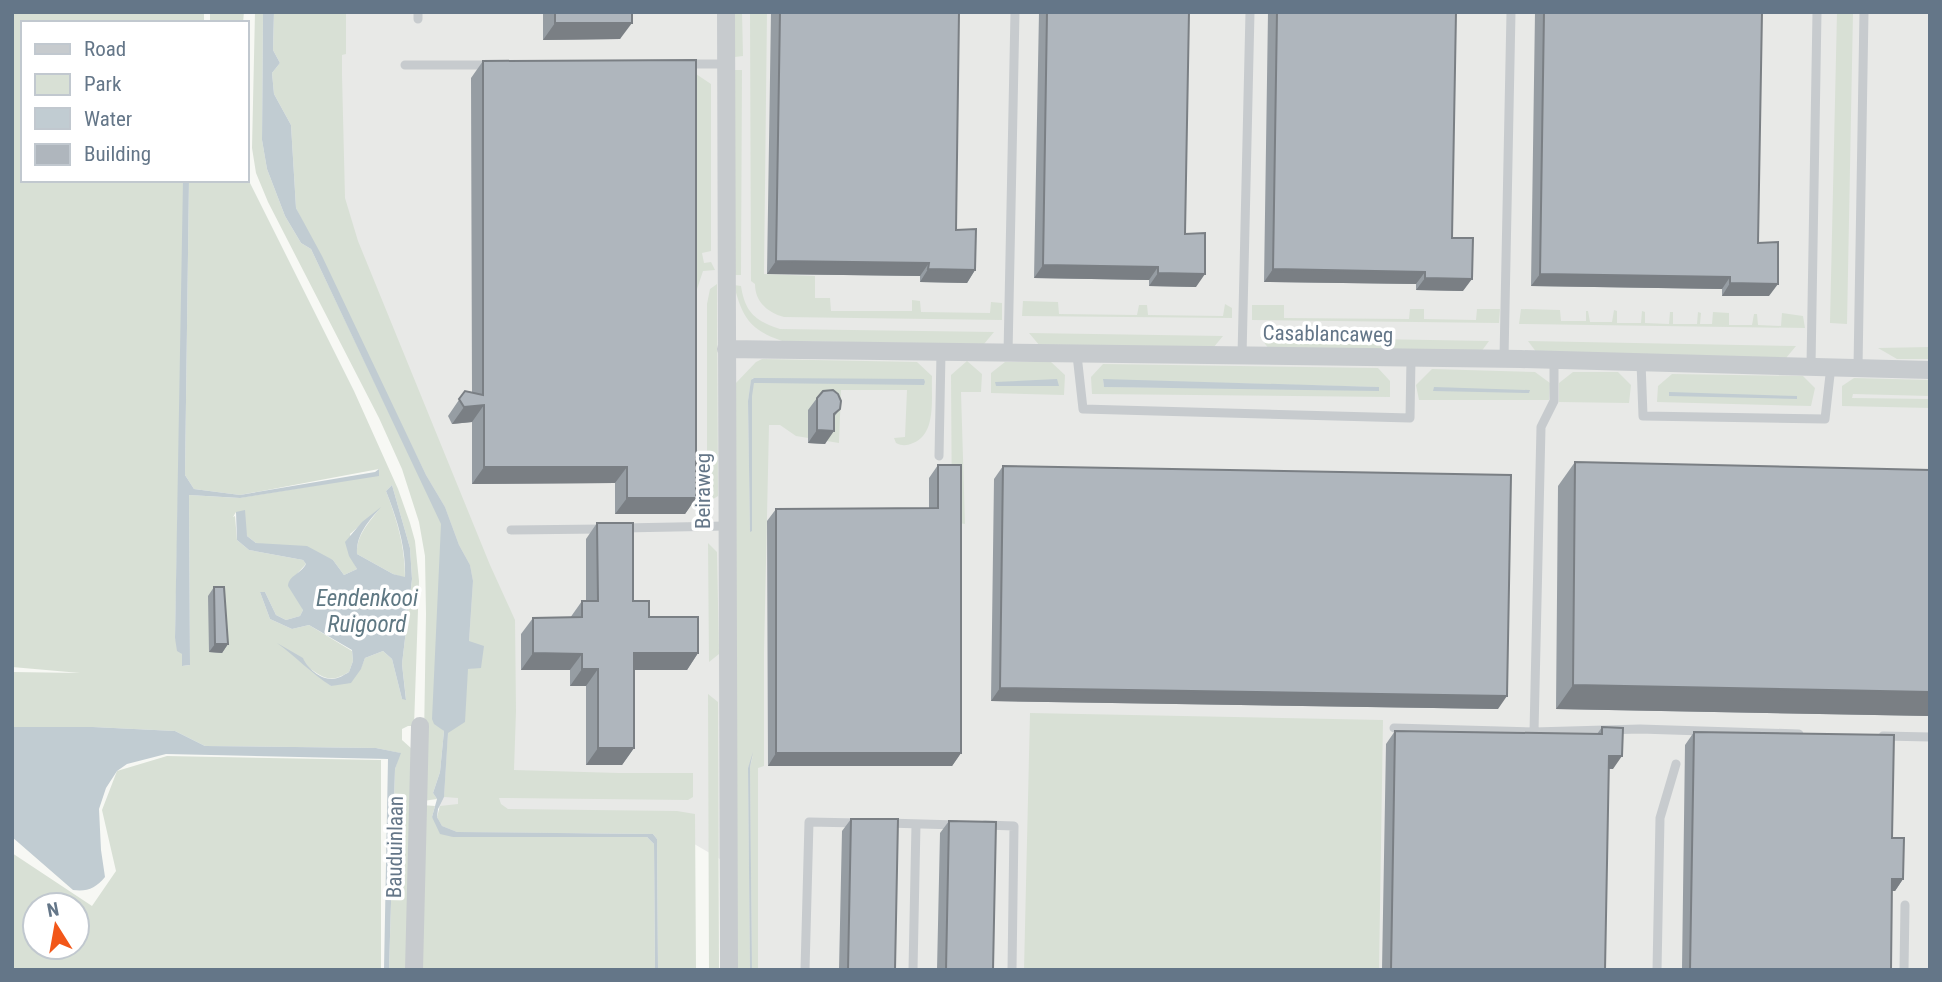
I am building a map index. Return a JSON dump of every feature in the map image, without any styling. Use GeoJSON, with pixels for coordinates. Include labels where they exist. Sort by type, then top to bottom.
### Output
{"type":"FeatureCollection","features":[{"type":"Feature","properties":{"kind":"street","name":"Beiraweg"},"geometry":{"type":"LineString","coordinates":[[726,12],[729,970]]}},
{"type":"Feature","properties":{"kind":"street","name":"Casablancaweg"},"geometry":{"type":"LineString","coordinates":[[726,349],[1504,358],[1930,370]]}},
{"type":"Feature","properties":{"kind":"street","name":"Bauduinlaan"},"geometry":{"type":"LineString","coordinates":[[414,970],[420,726]]}},
{"type":"Feature","properties":{"kind":"lane"},"geometry":{"type":"LineString","coordinates":[[1009,354],[1015,12]]}},
{"type":"Feature","properties":{"kind":"lane"},"geometry":{"type":"LineString","coordinates":[[1242,356],[1250,12]]}},
{"type":"Feature","properties":{"kind":"lane"},"geometry":{"type":"LineString","coordinates":[[1504,358],[1511,12]]}},
{"type":"Feature","properties":{"kind":"lane"},"geometry":{"type":"LineString","coordinates":[[1811,366],[1817,12]]}},
{"type":"Feature","properties":{"kind":"lane"},"geometry":{"type":"LineString","coordinates":[[1858,367],[1864,12]]}},
{"type":"Feature","properties":{"kind":"lane"},"geometry":{"type":"LineString","coordinates":[[670,64],[726,64]]}},
{"type":"Feature","properties":{"kind":"lane"},"geometry":{"type":"LineString","coordinates":[[405,65],[502,65]]}},
{"type":"Feature","properties":{"kind":"lane"},"geometry":{"type":"LineString","coordinates":[[939,456],[941,353]]}},
{"type":"Feature","properties":{"kind":"lane"},"geometry":{"type":"LineString","coordinates":[[1077,355],[1083,409],[1410,418],[1411,358]]}},
{"type":"Feature","properties":{"kind":"lane"},"geometry":{"type":"LineString","coordinates":[[1534,732],[1541,427],[1554,401],[1554,361]]}},
{"type":"Feature","properties":{"kind":"lane"},"geometry":{"type":"LineString","coordinates":[[1641,362],[1643,416],[1825,419],[1831,366]]}},
{"type":"Feature","properties":{"kind":"lane"},"geometry":{"type":"LineString","coordinates":[[512,530],[726,526]]}},
{"type":"Feature","properties":{"kind":"lane"},"geometry":{"type":"LineString","coordinates":[[1394,728],[1534,732],[1640,729],[1805,734]]}},
{"type":"Feature","properties":{"kind":"lane"},"geometry":{"type":"LineString","coordinates":[[1875,736],[1930,737]]}},
{"type":"Feature","properties":{"kind":"lane"},"geometry":{"type":"LineString","coordinates":[[1657,970],[1660,818],[1676,764]]}},
{"type":"Feature","properties":{"kind":"lane"},"geometry":{"type":"LineString","coordinates":[[805,970],[809,822],[966,825]]}},
{"type":"Feature","properties":{"kind":"lane"},"geometry":{"type":"LineString","coordinates":[[913,970],[916,824]]}},
{"type":"Feature","properties":{"kind":"lane"},"geometry":{"type":"LineString","coordinates":[[979,825],[1014,826],[1012,970]]}},
{"type":"Feature","properties":{"kind":"lane"},"geometry":{"type":"LineString","coordinates":[[1904,970],[1905,905]]}},
{"type":"Feature","properties":{"kind":"shaded area"},"geometry":{"type":"Polygon","coordinates":[[[314,12],[1930,12],[1930,970],[744,970],[727,863],[670,830],[436,839],[459,610],[310,191],[314,12]]]}},
{"type":"Feature","properties":{"kind":"green space"},"geometry":{"type":"Polygon","coordinates":[[[12,12],[204,12],[204,21],[21,21],[21,182],[185,182],[175,638],[182,654],[183,666],[190,665],[189,495],[239,498],[379,475],[379,469],[240,495],[194,489],[185,475],[189,182],[248,182],[248,179],[354,391],[398,489],[410,523],[415,541],[419,581],[414,726],[402,729],[402,740],[412,749],[422,805],[435,806],[432,817],[453,837],[647,837],[654,844],[655,970],[389,970],[395,769],[400,753],[376,748],[205,746],[175,731],[12,727],[12,672],[80,673],[12,667],[12,12]],[[392,485],[386,491],[400,533],[405,578],[357,554],[361,535],[379,509],[350,534],[357,569],[344,575],[333,560],[256,543],[247,536],[236,512],[233,517],[235,516],[237,540],[249,550],[303,560],[306,564],[295,576],[303,610],[300,616],[286,620],[276,615],[265,592],[260,592],[270,619],[292,629],[309,625],[352,651],[353,661],[349,672],[336,678],[322,676],[306,666],[331,686],[361,668],[365,658],[383,651],[392,659],[402,699],[406,699],[402,664],[412,579],[410,548],[392,485]]]}},
{"type":"Feature","properties":{"kind":"green space"},"geometry":{"type":"Polygon","coordinates":[[[210,12],[244,12],[243,21],[210,21],[210,12]]]}},
{"type":"Feature","properties":{"kind":"green space"},"geometry":{"type":"Polygon","coordinates":[[[255,12],[263,12],[262,140],[267,169],[285,216],[301,243],[311,249],[442,524],[439,725],[444,731],[440,772],[433,793],[437,799],[423,801],[426,614],[425,556],[419,522],[402,469],[379,418],[268,202],[256,173],[252,148],[255,12]]]}},
{"type":"Feature","properties":{"kind":"green space"},"geometry":{"type":"Polygon","coordinates":[[[274,12],[346,12],[346,54],[342,55],[345,198],[358,241],[515,620],[514,770],[693,773],[693,797],[688,800],[499,798],[501,804],[508,809],[677,811],[695,814],[696,970],[658,970],[657,839],[653,834],[457,832],[442,826],[437,817],[440,806],[458,804],[458,798],[444,797],[448,732],[468,669],[481,667],[469,641],[473,581],[470,565],[459,545],[445,507],[426,475],[296,208],[291,125],[274,94],[272,73],[280,63],[273,50],[274,12]]]}},
{"type":"Feature","properties":{"kind":"green space"},"geometry":{"type":"Polygon","coordinates":[[[734,12],[742,12],[743,56],[735,57],[734,12]]]}},
{"type":"Feature","properties":{"kind":"green space"},"geometry":{"type":"Polygon","coordinates":[[[750,12],[767,12],[764,274],[815,276],[815,298],[830,298],[831,311],[912,311],[912,300],[920,301],[921,312],[990,313],[991,302],[1002,303],[1002,320],[784,317],[764,306],[757,296],[755,284],[751,281],[750,12]]]}},
{"type":"Feature","properties":{"kind":"green space"},"geometry":{"type":"Polygon","coordinates":[[[1837,12],[1853,12],[1847,324],[1830,323],[1837,12]]]}},
{"type":"Feature","properties":{"kind":"green space"},"geometry":{"type":"Polygon","coordinates":[[[732,70],[742,70],[741,275],[733,275],[732,70]]]}},
{"type":"Feature","properties":{"kind":"green space"},"geometry":{"type":"Polygon","coordinates":[[[693,72],[711,84],[711,251],[702,253],[704,263],[711,262],[715,270],[703,271],[693,301],[693,72]]]}},
{"type":"Feature","properties":{"kind":"green space"},"geometry":{"type":"Polygon","coordinates":[[[717,284],[718,496],[707,503],[707,304],[710,289],[717,284]]]}},
{"type":"Feature","properties":{"kind":"green space"},"geometry":{"type":"Polygon","coordinates":[[[734,285],[741,286],[745,303],[758,319],[780,329],[994,332],[984,344],[782,341],[762,332],[749,321],[740,306],[734,285]]]}},
{"type":"Feature","properties":{"kind":"green space"},"geometry":{"type":"Polygon","coordinates":[[[1023,301],[1058,302],[1059,314],[1137,315],[1139,305],[1147,305],[1148,315],[1223,316],[1225,304],[1232,308],[1232,318],[1022,316],[1023,301]]]}},
{"type":"Feature","properties":{"kind":"green space"},"geometry":{"type":"Polygon","coordinates":[[[1252,305],[1284,305],[1284,318],[1409,319],[1410,309],[1424,309],[1424,319],[1476,320],[1477,309],[1500,309],[1499,323],[1252,320],[1252,305]]]}},
{"type":"Feature","properties":{"kind":"green space"},"geometry":{"type":"Polygon","coordinates":[[[1521,309],[1560,310],[1561,321],[1586,321],[1588,311],[1590,322],[1612,322],[1614,310],[1617,311],[1617,323],[1641,323],[1642,311],[1645,312],[1645,323],[1669,324],[1670,312],[1673,312],[1673,324],[1697,324],[1698,312],[1701,313],[1700,324],[1712,324],[1713,312],[1729,313],[1729,325],[1752,325],[1754,314],[1757,314],[1758,325],[1781,326],[1782,313],[1803,316],[1805,328],[1519,324],[1521,309]]]}},
{"type":"Feature","properties":{"kind":"green space"},"geometry":{"type":"Polygon","coordinates":[[[1029,333],[1223,336],[1213,348],[1040,346],[1029,333]]]}},
{"type":"Feature","properties":{"kind":"green space"},"geometry":{"type":"Polygon","coordinates":[[[1260,337],[1489,341],[1481,352],[1269,349],[1260,337]]]}},
{"type":"Feature","properties":{"kind":"green space"},"geometry":{"type":"Polygon","coordinates":[[[1528,341],[1796,346],[1786,358],[1537,353],[1528,341]]]}},
{"type":"Feature","properties":{"kind":"green space"},"geometry":{"type":"Polygon","coordinates":[[[1930,347],[1930,359],[1897,359],[1878,348],[1930,347]]]}},
{"type":"Feature","properties":{"kind":"green space"},"geometry":{"type":"Polygon","coordinates":[[[762,359],[917,362],[932,376],[932,404],[926,432],[921,438],[906,445],[896,443],[894,438],[905,437],[907,390],[841,390],[839,443],[796,436],[780,425],[769,425],[764,766],[758,768],[758,970],[752,970],[750,767],[753,755],[748,768],[750,970],[736,970],[735,384],[762,359]],[[753,378],[751,381],[748,401],[750,532],[752,391],[754,383],[759,382],[753,378]]]}},
{"type":"Feature","properties":{"kind":"green space"},"geometry":{"type":"Polygon","coordinates":[[[967,361],[982,374],[981,392],[961,392],[965,524],[952,522],[951,375],[967,361]]]}},
{"type":"Feature","properties":{"kind":"green space"},"geometry":{"type":"Polygon","coordinates":[[[1005,362],[1051,362],[1065,375],[1064,395],[991,393],[991,373],[1005,362]]]}},
{"type":"Feature","properties":{"kind":"green space"},"geometry":{"type":"Polygon","coordinates":[[[1103,364],[1378,368],[1390,381],[1390,397],[1092,394],[1091,377],[1103,364]],[[1103,380],[1104,387],[1379,390],[1378,387],[1103,380]]]}},
{"type":"Feature","properties":{"kind":"green space"},"geometry":{"type":"Polygon","coordinates":[[[1432,369],[1535,372],[1550,383],[1549,400],[1419,400],[1416,385],[1432,369]]]}},
{"type":"Feature","properties":{"kind":"green space"},"geometry":{"type":"Polygon","coordinates":[[[1573,372],[1618,372],[1631,385],[1629,403],[1559,402],[1559,383],[1573,372]]]}},
{"type":"Feature","properties":{"kind":"green space"},"geometry":{"type":"Polygon","coordinates":[[[1672,374],[1803,376],[1815,388],[1811,406],[1657,402],[1658,386],[1672,374]]]}},
{"type":"Feature","properties":{"kind":"green space"},"geometry":{"type":"Polygon","coordinates":[[[1854,378],[1930,380],[1930,396],[1853,394],[1852,398],[1930,399],[1930,408],[1842,406],[1842,386],[1854,378]]]}},
{"type":"Feature","properties":{"kind":"green space"},"geometry":{"type":"Polygon","coordinates":[[[708,543],[717,552],[719,654],[709,662],[708,543]]]}},
{"type":"Feature","properties":{"kind":"green space"},"geometry":{"type":"Polygon","coordinates":[[[708,694],[718,702],[719,970],[709,970],[708,694]]]}},
{"type":"Feature","properties":{"kind":"green space"},"geometry":{"type":"Polygon","coordinates":[[[1030,713],[1383,720],[1379,970],[1024,970],[1030,713]]]}},
{"type":"Feature","properties":{"kind":"green space"},"geometry":{"type":"Polygon","coordinates":[[[167,756],[381,760],[381,970],[12,970],[12,853],[69,891],[21,891],[21,961],[91,961],[91,905],[116,871],[102,810],[117,771],[167,756]]]}},
{"type":"Feature","properties":{"kind":"water"},"geometry":{"type":"Polygon","coordinates":[[[263,12],[274,12],[273,50],[280,63],[272,73],[274,94],[291,125],[296,208],[322,256],[426,475],[445,507],[459,545],[470,565],[473,581],[469,641],[484,646],[481,668],[468,669],[465,722],[448,733],[444,797],[437,817],[442,826],[457,832],[653,834],[657,839],[658,970],[655,970],[654,844],[647,837],[453,837],[440,834],[432,817],[437,799],[433,793],[440,772],[444,731],[434,724],[432,719],[441,524],[311,249],[301,243],[285,216],[267,169],[262,140],[263,12]]]}},
{"type":"Feature","properties":{"kind":"water"},"geometry":{"type":"Polygon","coordinates":[[[183,182],[189,182],[185,475],[194,489],[240,495],[375,472],[379,469],[379,476],[240,498],[189,495],[190,665],[182,666],[182,654],[177,651],[175,638],[183,182]]]}},
{"type":"Feature","properties":{"kind":"water"},"geometry":{"type":"Polygon","coordinates":[[[924,379],[925,382],[924,385],[754,383],[750,532],[748,401],[751,380],[924,379]]]}},
{"type":"Feature","properties":{"kind":"water"},"geometry":{"type":"Polygon","coordinates":[[[1057,379],[1059,386],[996,386],[995,382],[1057,379]]]}},
{"type":"Feature","properties":{"kind":"water"},"geometry":{"type":"Polygon","coordinates":[[[1103,379],[1379,387],[1379,391],[1104,387],[1103,379]]]}},
{"type":"Feature","properties":{"kind":"water"},"geometry":{"type":"Polygon","coordinates":[[[1434,387],[1530,390],[1529,393],[1433,391],[1434,387]]]}},
{"type":"Feature","properties":{"kind":"water"},"geometry":{"type":"Polygon","coordinates":[[[1669,392],[1797,396],[1797,399],[1669,396],[1669,392]]]}},
{"type":"Feature","properties":{"kind":"water","name":"Eendenkooi Ruigoord"},"geometry":{"type":"Polygon","coordinates":[[[392,485],[410,548],[412,579],[402,664],[406,700],[402,699],[392,659],[383,651],[365,658],[351,683],[331,686],[277,643],[303,658],[314,672],[327,679],[349,672],[353,661],[352,650],[309,625],[292,629],[270,619],[260,592],[265,592],[276,615],[286,620],[300,616],[303,610],[288,586],[291,579],[306,564],[303,560],[249,550],[237,540],[236,512],[245,510],[247,536],[256,543],[307,546],[333,560],[344,575],[357,569],[345,542],[362,522],[381,507],[361,534],[357,554],[393,574],[405,577],[400,533],[386,491],[392,485]]]}},
{"type":"Feature","properties":{"kind":"water"},"geometry":{"type":"Polygon","coordinates":[[[12,727],[175,731],[205,746],[376,748],[401,753],[395,769],[389,970],[384,970],[388,759],[166,754],[127,764],[117,771],[106,788],[99,809],[105,877],[87,890],[73,890],[12,837],[12,727]]]}},
{"type":"Feature","properties":{"kind":"water"},"geometry":{"type":"Polygon","coordinates":[[[753,752],[750,767],[750,970],[748,768],[753,752]]]}},
{"type":"Feature","properties":{"kind":"building"},"geometry":{"type":"Polygon","coordinates":[[[555,12],[632,12],[632,23],[555,23],[555,12]]]}},
{"type":"Feature","properties":{"kind":"building"},"geometry":{"type":"Polygon","coordinates":[[[780,12],[959,12],[956,230],[976,229],[975,270],[928,269],[929,263],[776,261],[780,12]]]}},
{"type":"Feature","properties":{"kind":"building"},"geometry":{"type":"Polygon","coordinates":[[[1047,12],[1189,12],[1185,234],[1205,233],[1205,274],[1158,273],[1158,267],[1043,265],[1047,12]]]}},
{"type":"Feature","properties":{"kind":"building"},"geometry":{"type":"Polygon","coordinates":[[[1277,12],[1456,12],[1452,238],[1473,238],[1472,279],[1425,278],[1425,272],[1273,269],[1277,12]]]}},
{"type":"Feature","properties":{"kind":"building"},"geometry":{"type":"Polygon","coordinates":[[[1544,12],[1762,12],[1758,243],[1778,242],[1778,284],[1730,283],[1730,277],[1540,274],[1544,12]]]}},
{"type":"Feature","properties":{"kind":"building"},"geometry":{"type":"Polygon","coordinates":[[[696,60],[696,498],[627,498],[627,467],[484,467],[484,405],[464,407],[459,399],[465,391],[483,395],[483,61],[696,60]]]}},
{"type":"Feature","properties":{"kind":"building"},"geometry":{"type":"Polygon","coordinates":[[[833,390],[841,401],[840,409],[834,414],[834,431],[817,430],[817,398],[823,391],[833,390]]]}},
{"type":"Feature","properties":{"kind":"building"},"geometry":{"type":"Polygon","coordinates":[[[1575,462],[1930,470],[1930,692],[1573,685],[1575,462]]]}},
{"type":"Feature","properties":{"kind":"building"},"geometry":{"type":"Polygon","coordinates":[[[938,465],[961,465],[961,753],[776,753],[776,509],[938,508],[938,465]]]}},
{"type":"Feature","properties":{"kind":"building"},"geometry":{"type":"Polygon","coordinates":[[[1003,466],[1511,475],[1507,696],[1000,688],[1003,466]]]}},
{"type":"Feature","properties":{"kind":"building"},"geometry":{"type":"Polygon","coordinates":[[[597,523],[633,523],[633,601],[649,601],[649,617],[698,617],[698,653],[634,653],[634,748],[598,748],[598,669],[582,669],[582,654],[533,653],[533,618],[582,617],[582,601],[598,601],[597,523]]]}},
{"type":"Feature","properties":{"kind":"building"},"geometry":{"type":"Polygon","coordinates":[[[214,587],[224,587],[228,644],[215,644],[214,587]]]}},
{"type":"Feature","properties":{"kind":"building"},"geometry":{"type":"Polygon","coordinates":[[[1602,727],[1623,728],[1622,756],[1609,756],[1605,970],[1391,970],[1395,731],[1602,734],[1602,727]]]}},
{"type":"Feature","properties":{"kind":"building"},"geometry":{"type":"Polygon","coordinates":[[[1694,732],[1894,735],[1892,838],[1904,838],[1903,879],[1892,879],[1891,970],[1690,970],[1694,732]]]}},
{"type":"Feature","properties":{"kind":"building"},"geometry":{"type":"Polygon","coordinates":[[[851,819],[898,819],[895,970],[848,970],[851,819]]]}},
{"type":"Feature","properties":{"kind":"building"},"geometry":{"type":"Polygon","coordinates":[[[949,821],[996,822],[993,970],[946,970],[949,821]]]}}]}
